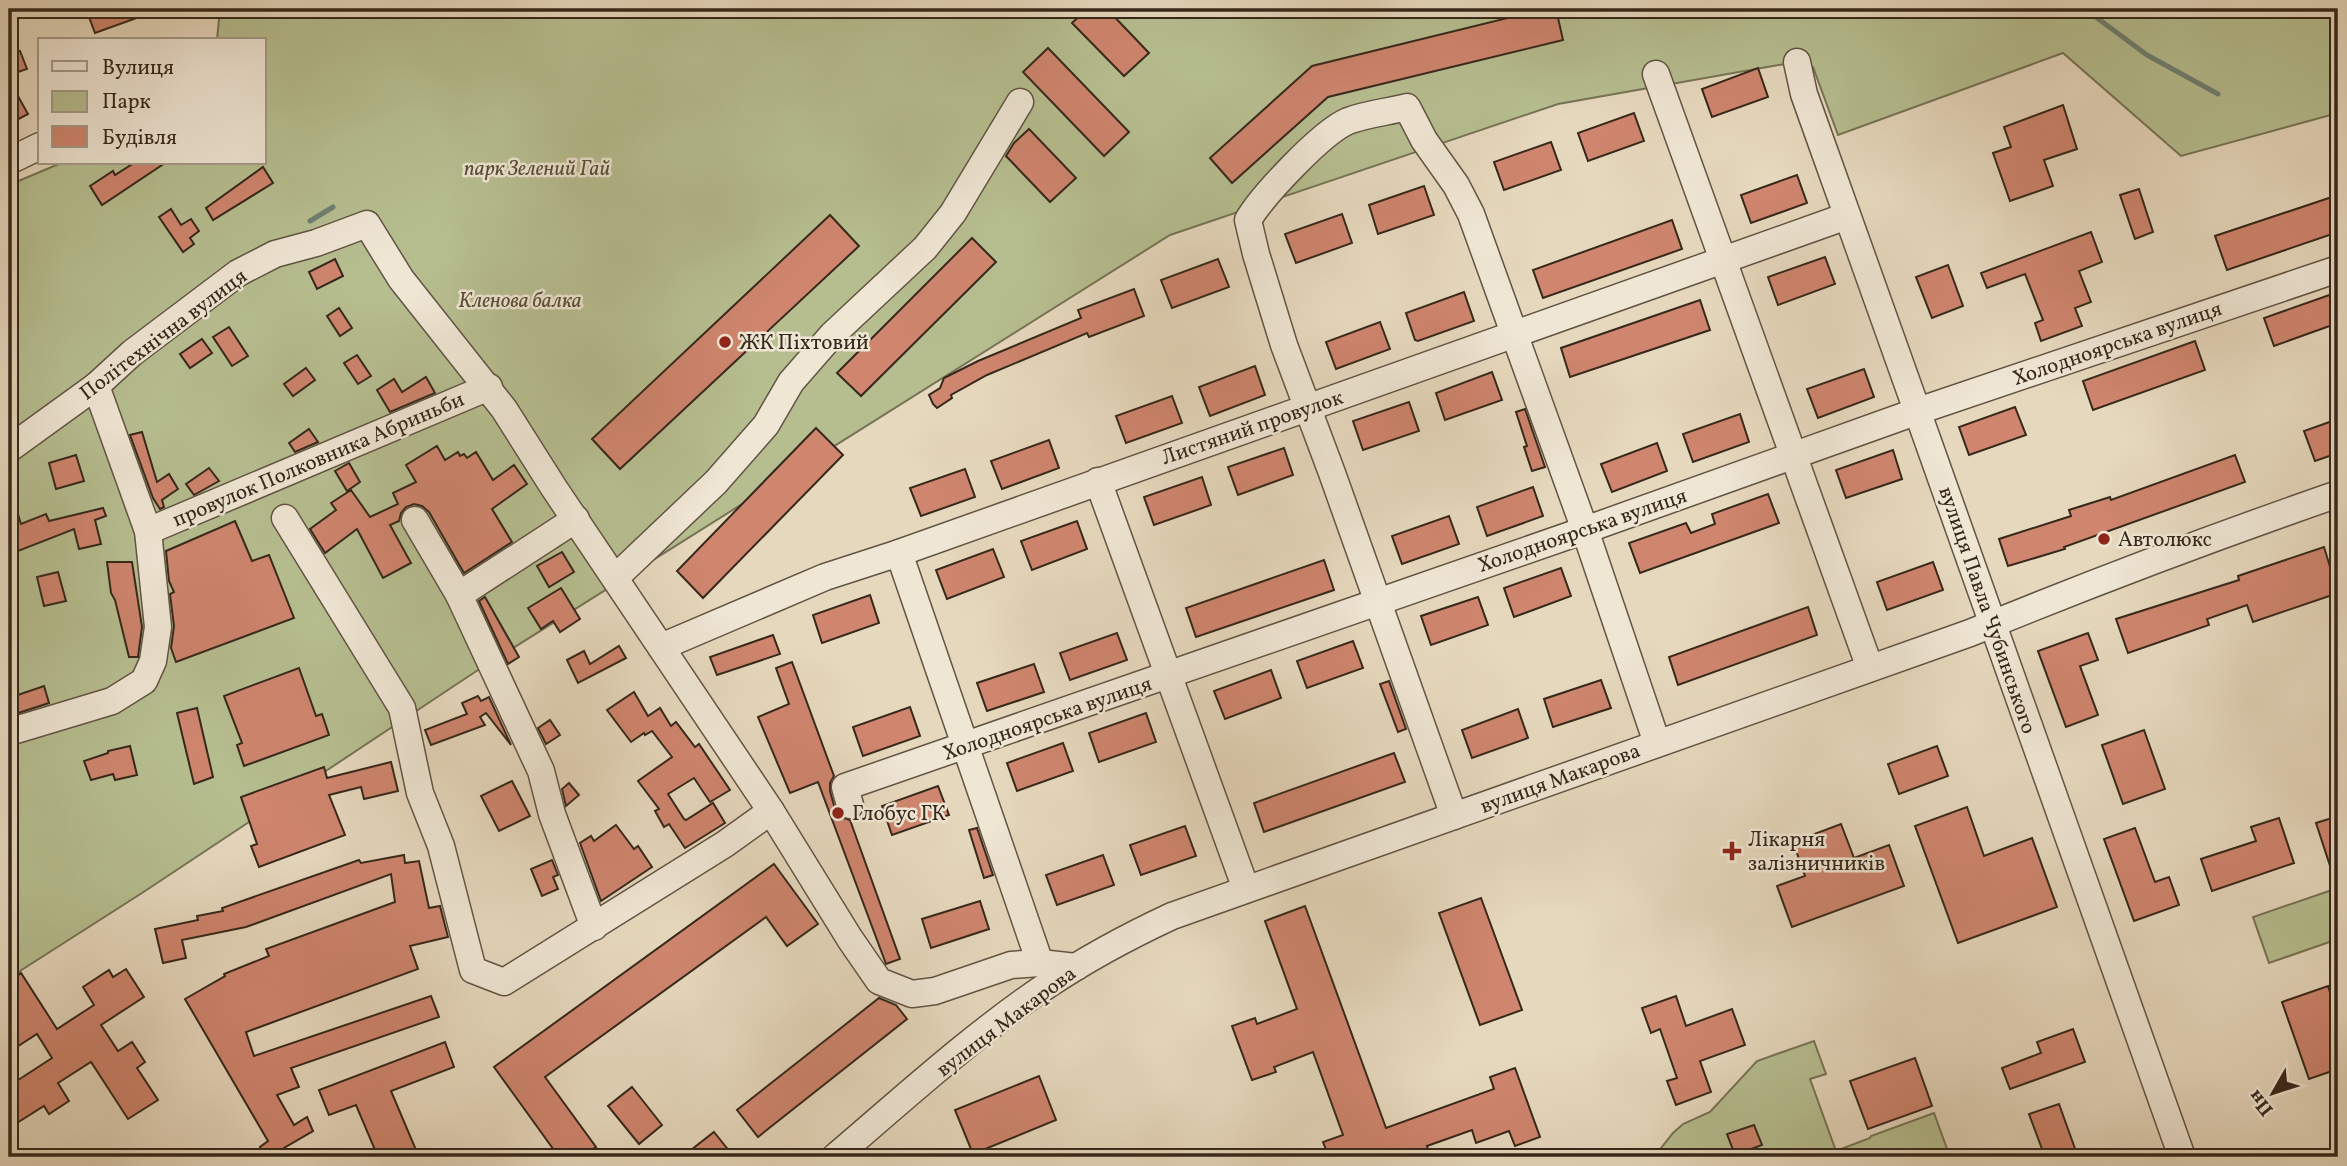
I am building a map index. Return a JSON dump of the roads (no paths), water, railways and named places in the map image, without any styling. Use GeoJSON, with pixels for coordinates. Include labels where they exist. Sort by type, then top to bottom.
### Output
{"type":"FeatureCollection","features":[{"type":"Feature","properties":{"kind":"street","name":"вулиця Павла Чубинського"},"geometry":{"type":"LineString","coordinates":[[1797,62],[1804,94],[2182,1157]]}},
{"type":"Feature","properties":{"kind":"street"},"geometry":{"type":"LineString","coordinates":[[1656,74],[1870,668]]}},
{"type":"Feature","properties":{"kind":"street"},"geometry":{"type":"LineString","coordinates":[[616,577],[716,482],[766,425],[791,382],[816,353],[925,248],[953,213],[1020,102]]}},
{"type":"Feature","properties":{"kind":"street"},"geometry":{"type":"LineString","coordinates":[[1454,816],[1307,408],[1269,298],[1248,220],[1259,201],[1335,129],[1348,121],[1406,107],[1424,140],[1456,185],[1471,214],[1585,530],[1657,743]]}},
{"type":"Feature","properties":{"kind":"street"},"geometry":{"type":"LineString","coordinates":[[9,161],[38,147]]}},
{"type":"Feature","properties":{"kind":"street","name":"Листяний провулок"},"geometry":{"type":"LineString","coordinates":[[661,647],[825,576],[899,553],[1847,216]]}},
{"type":"Feature","properties":{"kind":"street","name":"провулок Полковника Абриньби"},"geometry":{"type":"LineString","coordinates":[[367,224],[401,279],[489,387],[771,811],[856,949],[879,981],[912,994],[924,993],[1011,965],[1040,963],[1076,967]]}},
{"type":"Feature","properties":{"kind":"street","name":"Політехнічна вулиця"},"geometry":{"type":"LineString","coordinates":[[9,449],[96,386],[132,353],[239,273],[275,254],[316,243],[367,224]]}},
{"type":"Feature","properties":{"kind":"street","name":"Холодноярська вулиця"},"geometry":{"type":"LineString","coordinates":[[850,805],[845,787],[1585,530],[1918,411],[2338,269]]}},
{"type":"Feature","properties":{"kind":"street"},"geometry":{"type":"LineString","coordinates":[[9,732],[112,701],[144,681],[153,661],[158,627],[148,531],[96,386]]}},
{"type":"Feature","properties":{"kind":"street","name":"провулок Полковника Абриньби"},"geometry":{"type":"LineString","coordinates":[[148,531],[489,387]]}},
{"type":"Feature","properties":{"kind":"street"},"geometry":{"type":"LineString","coordinates":[[1098,481],[1245,889]]}},
{"type":"Feature","properties":{"kind":"street","name":"вулиця Макарова"},"geometry":{"type":"LineString","coordinates":[[835,1157],[1014,1009],[1076,967],[1191,908],[1992,624],[2201,542],[2338,494]]}},
{"type":"Feature","properties":{"kind":"street","name":"провулок Полковника Абриньби"},"geometry":{"type":"LineString","coordinates":[[285,518],[402,708],[420,793],[441,846],[473,970],[504,982],[725,844],[771,811]]}},
{"type":"Feature","properties":{"kind":"street"},"geometry":{"type":"LineString","coordinates":[[459,595],[576,519]]}},
{"type":"Feature","properties":{"kind":"street"},"geometry":{"type":"LineString","coordinates":[[415,520],[459,595],[541,771],[551,814],[594,927]]}},
{"type":"Feature","properties":{"kind":"street"},"geometry":{"type":"LineString","coordinates":[[899,553],[1040,963]]}},
{"type":"Feature","properties":{"kind":"waterway"},"geometry":{"type":"LineString","coordinates":[[2085,9],[2147,55],[2218,94]]}},
{"type":"Feature","properties":{"kind":"waterway"},"geometry":{"type":"LineString","coordinates":[[310,221],[333,207]]}},
{"type":"Feature","properties":{"kind":"place","name":"ЖК Піхтовий"},"geometry":{"type":"Point","coordinates":[725,342]}},
{"type":"Feature","properties":{"kind":"place","name":"Автолюкс"},"geometry":{"type":"Point","coordinates":[2104,539]}},
{"type":"Feature","properties":{"kind":"place","name":"Глобус ГК"},"geometry":{"type":"Point","coordinates":[838,813]}},
{"type":"Feature","properties":{"kind":"place","name":"Лікарня залізничників"},"geometry":{"type":"Point","coordinates":[1732,851]}},
{"type":"Feature","properties":{"kind":"park label","name":"парк Зелений Гай"},"geometry":{"type":"Point","coordinates":[537,168]}},
{"type":"Feature","properties":{"kind":"park label","name":"Кленова балка"},"geometry":{"type":"Point","coordinates":[520,300]}}]}
